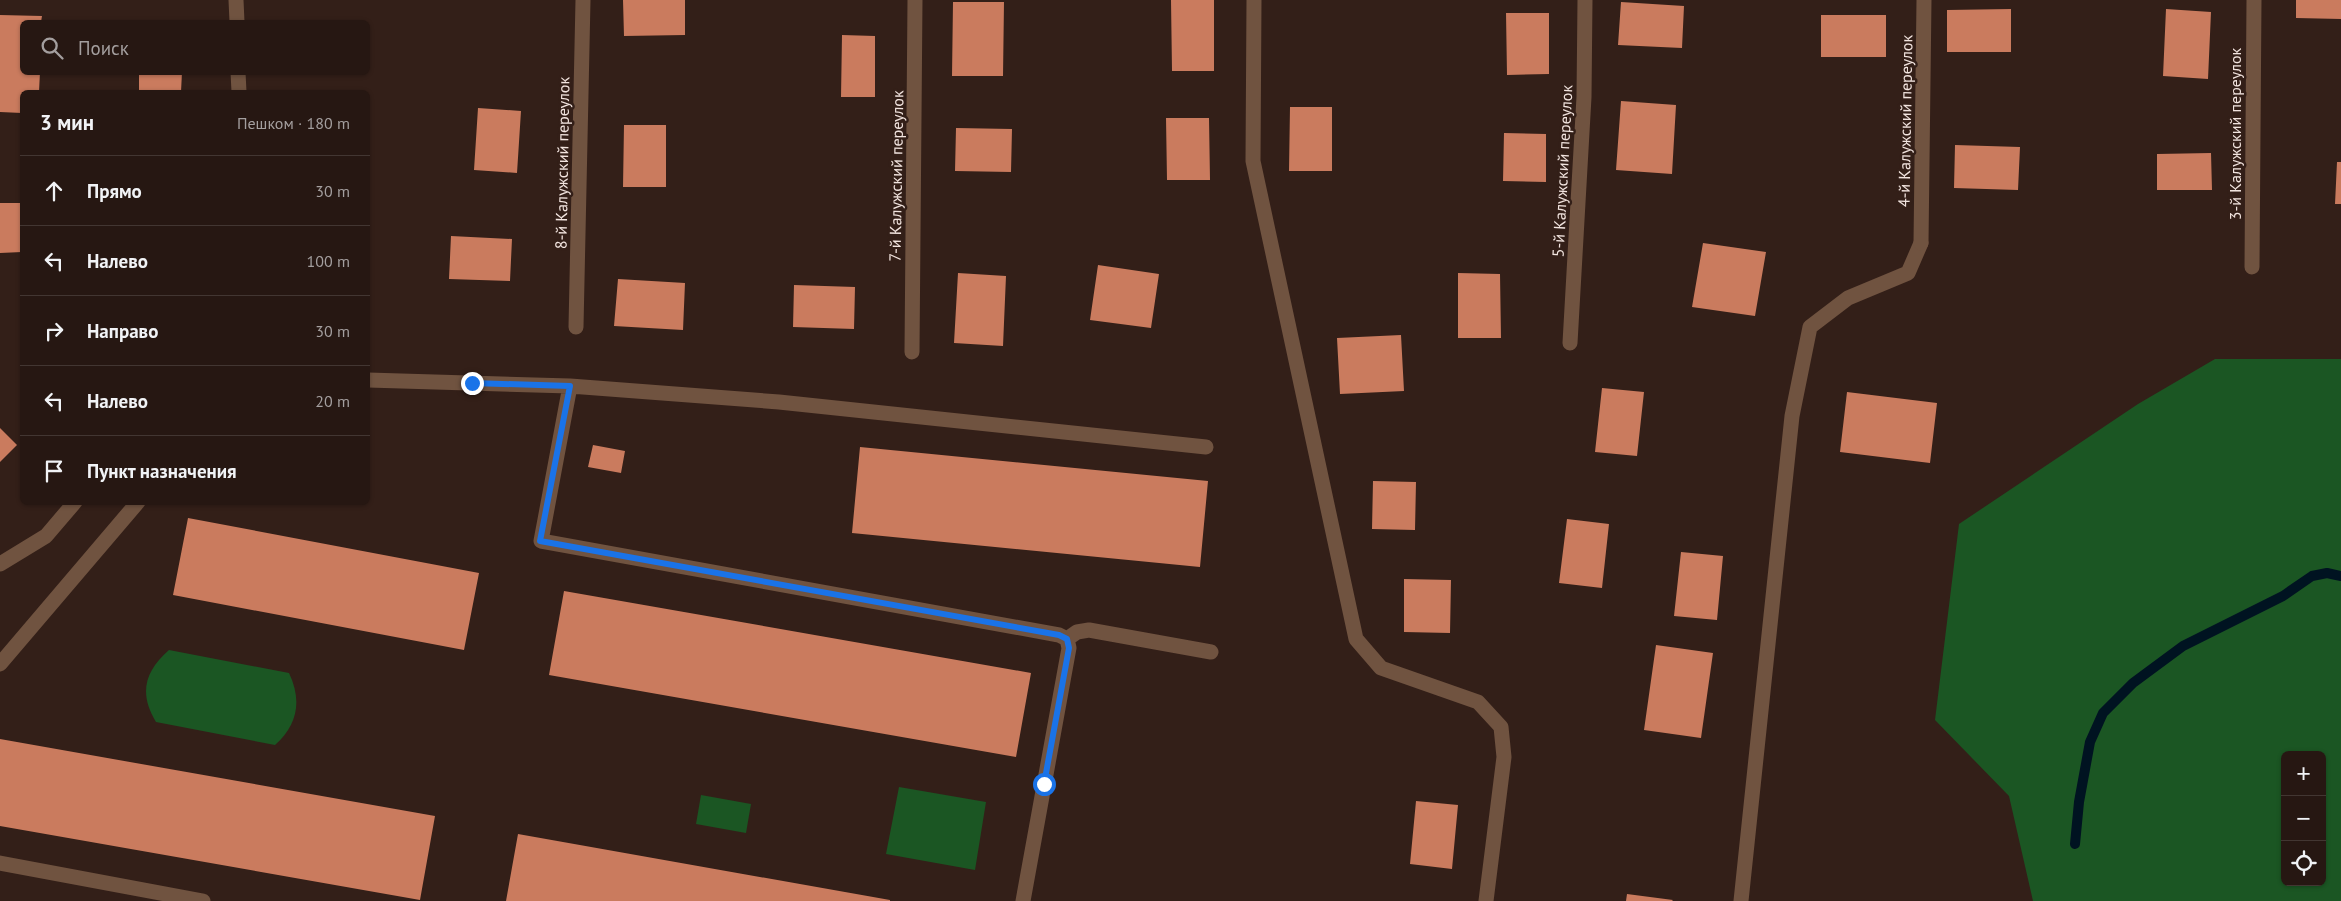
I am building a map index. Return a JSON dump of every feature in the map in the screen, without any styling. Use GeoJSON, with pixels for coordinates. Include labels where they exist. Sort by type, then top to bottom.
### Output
{"type":"FeatureCollection","features":[{"type":"Feature","properties":{"kind":"street"},"geometry":{"type":"LineString","coordinates":[[236,0],[237,20]]}},
{"type":"Feature","properties":{"kind":"street","name":"8-й Калужский переулок"},"geometry":{"type":"LineString","coordinates":[[576,327],[583,0]]}},
{"type":"Feature","properties":{"kind":"street","name":"7-й Калужский переулок"},"geometry":{"type":"LineString","coordinates":[[912,352],[915,0]]}},
{"type":"Feature","properties":{"kind":"street"},"geometry":{"type":"LineString","coordinates":[[1254,0],[1252,161],[1356,639],[1381,668],[1478,702],[1501,727],[1504,757],[1486,901]]}},
{"type":"Feature","properties":{"kind":"street","name":"5-й Калужский переулок"},"geometry":{"type":"LineString","coordinates":[[1570,343],[1584,97],[1585,0]]}},
{"type":"Feature","properties":{"kind":"street","name":"4-й Калужский переулок"},"geometry":{"type":"LineString","coordinates":[[1742,901],[1792,416],[1810,328],[1848,298],[1908,273],[1921,243],[1924,0]]}},
{"type":"Feature","properties":{"kind":"street","name":"3-й Калужский переулок"},"geometry":{"type":"LineString","coordinates":[[2252,267],[2254,0]]}},
{"type":"Feature","properties":{"kind":"street"},"geometry":{"type":"LineString","coordinates":[[238,75],[239,90]]}},
{"type":"Feature","properties":{"kind":"street"},"geometry":{"type":"LineString","coordinates":[[370,380],[570,386],[779,402],[1206,447]]}},
{"type":"Feature","properties":{"kind":"street"},"geometry":{"type":"LineString","coordinates":[[570,386],[540,541],[1059,635],[1067,639]]}},
{"type":"Feature","properties":{"kind":"street"},"geometry":{"type":"LineString","coordinates":[[0,564],[46,536],[72,505]]}},
{"type":"Feature","properties":{"kind":"street"},"geometry":{"type":"LineString","coordinates":[[0,664],[135,505]]}},
{"type":"Feature","properties":{"kind":"street"},"geometry":{"type":"LineString","coordinates":[[1067,639],[1077,632],[1089,630],[1211,652]]}},
{"type":"Feature","properties":{"kind":"street"},"geometry":{"type":"LineString","coordinates":[[1024,901],[1069,648],[1067,639]]}},
{"type":"Feature","properties":{"kind":"street"},"geometry":{"type":"LineString","coordinates":[[0,864],[203,901]]}},
{"type":"Feature","properties":{"kind":"green space"},"geometry":{"type":"Polygon","coordinates":[[[2215,359],[2341,359],[2341,901],[2033,901],[2009,796],[1935,720],[1959,524],[2138,404],[2215,359]]]}},
{"type":"Feature","properties":{"kind":"green space"},"geometry":{"type":"Polygon","coordinates":[[[169,650],[289,673],[296,693],[296,712],[289,729],[275,745],[156,722],[147,702],[147,684],[149,675],[154,667],[169,650]]]}},
{"type":"Feature","properties":{"kind":"green space"},"geometry":{"type":"Polygon","coordinates":[[[899,787],[986,802],[975,870],[886,854],[899,787]]]}},
{"type":"Feature","properties":{"kind":"green space"},"geometry":{"type":"Polygon","coordinates":[[[701,795],[751,804],[746,833],[696,824],[701,795]]]}},
{"type":"Feature","properties":{"kind":"building"},"geometry":{"type":"Polygon","coordinates":[[[623,0],[685,0],[685,35],[624,36],[623,0]]]}},
{"type":"Feature","properties":{"kind":"building"},"geometry":{"type":"Polygon","coordinates":[[[1171,0],[1214,0],[1214,71],[1172,71],[1171,0]]]}},
{"type":"Feature","properties":{"kind":"building"},"geometry":{"type":"Polygon","coordinates":[[[2296,0],[2341,0],[2341,19],[2296,18],[2296,0]]]}},
{"type":"Feature","properties":{"kind":"building"},"geometry":{"type":"Polygon","coordinates":[[[953,2],[1004,2],[1003,76],[952,76],[953,2]]]}},
{"type":"Feature","properties":{"kind":"building"},"geometry":{"type":"Polygon","coordinates":[[[1621,2],[1684,6],[1682,48],[1618,45],[1621,2]]]}},
{"type":"Feature","properties":{"kind":"building"},"geometry":{"type":"Polygon","coordinates":[[[2011,9],[2011,52],[1947,52],[1947,10],[2011,9]]]}},
{"type":"Feature","properties":{"kind":"building"},"geometry":{"type":"Polygon","coordinates":[[[2166,9],[2211,12],[2208,79],[2163,76],[2166,9]]]}},
{"type":"Feature","properties":{"kind":"building"},"geometry":{"type":"Polygon","coordinates":[[[1506,13],[1549,13],[1549,74],[1507,75],[1506,13]]]}},
{"type":"Feature","properties":{"kind":"building"},"geometry":{"type":"Polygon","coordinates":[[[0,15],[42,16],[41,20],[20,20],[20,75],[40,75],[39,90],[20,90],[20,113],[0,112],[0,15]]]}},
{"type":"Feature","properties":{"kind":"building"},"geometry":{"type":"Polygon","coordinates":[[[1821,15],[1886,15],[1886,57],[1821,57],[1821,15]]]}},
{"type":"Feature","properties":{"kind":"building"},"geometry":{"type":"Polygon","coordinates":[[[842,35],[875,36],[875,97],[841,97],[842,35]]]}},
{"type":"Feature","properties":{"kind":"building"},"geometry":{"type":"Polygon","coordinates":[[[139,75],[182,75],[181,90],[139,90],[139,75]]]}},
{"type":"Feature","properties":{"kind":"building"},"geometry":{"type":"Polygon","coordinates":[[[1621,101],[1676,105],[1672,174],[1616,170],[1621,101]]]}},
{"type":"Feature","properties":{"kind":"building"},"geometry":{"type":"Polygon","coordinates":[[[1290,107],[1332,107],[1332,171],[1289,171],[1290,107]]]}},
{"type":"Feature","properties":{"kind":"building"},"geometry":{"type":"Polygon","coordinates":[[[478,108],[521,111],[517,173],[474,170],[478,108]]]}},
{"type":"Feature","properties":{"kind":"building"},"geometry":{"type":"Polygon","coordinates":[[[1166,118],[1209,118],[1210,180],[1167,180],[1166,118]]]}},
{"type":"Feature","properties":{"kind":"building"},"geometry":{"type":"Polygon","coordinates":[[[624,125],[666,125],[666,187],[623,187],[624,125]]]}},
{"type":"Feature","properties":{"kind":"building"},"geometry":{"type":"Polygon","coordinates":[[[956,128],[1012,129],[1011,172],[955,171],[956,128]]]}},
{"type":"Feature","properties":{"kind":"building"},"geometry":{"type":"Polygon","coordinates":[[[1504,133],[1546,134],[1546,182],[1503,181],[1504,133]]]}},
{"type":"Feature","properties":{"kind":"building"},"geometry":{"type":"Polygon","coordinates":[[[1955,145],[2020,147],[2018,190],[1954,188],[1955,145]]]}},
{"type":"Feature","properties":{"kind":"building"},"geometry":{"type":"Polygon","coordinates":[[[2211,153],[2212,190],[2157,190],[2157,154],[2211,153]]]}},
{"type":"Feature","properties":{"kind":"building"},"geometry":{"type":"Polygon","coordinates":[[[2337,162],[2341,162],[2341,204],[2335,204],[2337,162]]]}},
{"type":"Feature","properties":{"kind":"building"},"geometry":{"type":"Polygon","coordinates":[[[0,203],[20,203],[20,252],[0,253],[0,203]]]}},
{"type":"Feature","properties":{"kind":"building"},"geometry":{"type":"Polygon","coordinates":[[[451,236],[512,239],[510,281],[449,279],[451,236]]]}},
{"type":"Feature","properties":{"kind":"building"},"geometry":{"type":"Polygon","coordinates":[[[1703,243],[1766,252],[1755,316],[1692,307],[1703,243]]]}},
{"type":"Feature","properties":{"kind":"building"},"geometry":{"type":"Polygon","coordinates":[[[1098,265],[1159,274],[1151,328],[1090,320],[1098,265]]]}},
{"type":"Feature","properties":{"kind":"building"},"geometry":{"type":"Polygon","coordinates":[[[958,273],[1006,276],[1003,346],[954,343],[958,273]]]}},
{"type":"Feature","properties":{"kind":"building"},"geometry":{"type":"Polygon","coordinates":[[[1458,273],[1500,274],[1501,338],[1458,338],[1458,273]]]}},
{"type":"Feature","properties":{"kind":"building"},"geometry":{"type":"Polygon","coordinates":[[[618,279],[685,283],[683,330],[614,326],[618,279]]]}},
{"type":"Feature","properties":{"kind":"building"},"geometry":{"type":"Polygon","coordinates":[[[794,285],[855,287],[854,329],[793,327],[794,285]]]}},
{"type":"Feature","properties":{"kind":"building"},"geometry":{"type":"Polygon","coordinates":[[[1401,335],[1404,391],[1340,394],[1337,338],[1401,335]]]}},
{"type":"Feature","properties":{"kind":"building"},"geometry":{"type":"Polygon","coordinates":[[[1602,388],[1644,392],[1637,456],[1595,452],[1602,388]]]}},
{"type":"Feature","properties":{"kind":"building"},"geometry":{"type":"Polygon","coordinates":[[[1847,392],[1937,403],[1930,463],[1840,452],[1847,392]]]}},
{"type":"Feature","properties":{"kind":"building"},"geometry":{"type":"Polygon","coordinates":[[[0,428],[17,445],[0,462],[0,428]]]}},
{"type":"Feature","properties":{"kind":"building"},"geometry":{"type":"Polygon","coordinates":[[[593,445],[625,451],[621,473],[588,467],[593,445]]]}},
{"type":"Feature","properties":{"kind":"building"},"geometry":{"type":"Polygon","coordinates":[[[860,447],[1208,481],[1200,567],[852,533],[860,447]]]}},
{"type":"Feature","properties":{"kind":"building"},"geometry":{"type":"Polygon","coordinates":[[[1373,481],[1416,482],[1415,530],[1372,529],[1373,481]]]}},
{"type":"Feature","properties":{"kind":"building"},"geometry":{"type":"Polygon","coordinates":[[[188,518],[479,573],[464,650],[173,595],[188,518]]]}},
{"type":"Feature","properties":{"kind":"building"},"geometry":{"type":"Polygon","coordinates":[[[1567,519],[1609,524],[1602,588],[1559,583],[1567,519]]]}},
{"type":"Feature","properties":{"kind":"building"},"geometry":{"type":"Polygon","coordinates":[[[1681,552],[1723,556],[1717,620],[1674,616],[1681,552]]]}},
{"type":"Feature","properties":{"kind":"building"},"geometry":{"type":"Polygon","coordinates":[[[1404,579],[1451,580],[1450,633],[1404,632],[1404,579]]]}},
{"type":"Feature","properties":{"kind":"building"},"geometry":{"type":"Polygon","coordinates":[[[564,591],[1031,673],[1016,757],[549,675],[564,591]]]}},
{"type":"Feature","properties":{"kind":"building"},"geometry":{"type":"Polygon","coordinates":[[[1656,645],[1713,653],[1701,738],[1644,730],[1656,645]]]}},
{"type":"Feature","properties":{"kind":"building"},"geometry":{"type":"Polygon","coordinates":[[[0,739],[435,816],[420,900],[0,826],[0,739]]]}},
{"type":"Feature","properties":{"kind":"building"},"geometry":{"type":"Polygon","coordinates":[[[1416,801],[1458,805],[1452,869],[1410,864],[1416,801]]]}},
{"type":"Feature","properties":{"kind":"building"},"geometry":{"type":"Polygon","coordinates":[[[518,834],[890,900],[890,901],[506,901],[518,834]]]}},
{"type":"Feature","properties":{"kind":"building"},"geometry":{"type":"Polygon","coordinates":[[[1627,894],[1673,900],[1626,901],[1627,894]]]}},
{"type":"Feature","properties":{"kind":"waterway"},"geometry":{"type":"LineString","coordinates":[[2075,844],[2079,802],[2090,742],[2103,713],[2133,683],[2183,646],[2283,596],[2312,576],[2327,573],[2341,576]]}},
{"type":"Feature","properties":{"kind":"route"},"geometry":{"type":"LineString","coordinates":[[472,383],[570,386],[540,541],[1059,635],[1067,639],[1069,648],[1044,784]]}}]}
